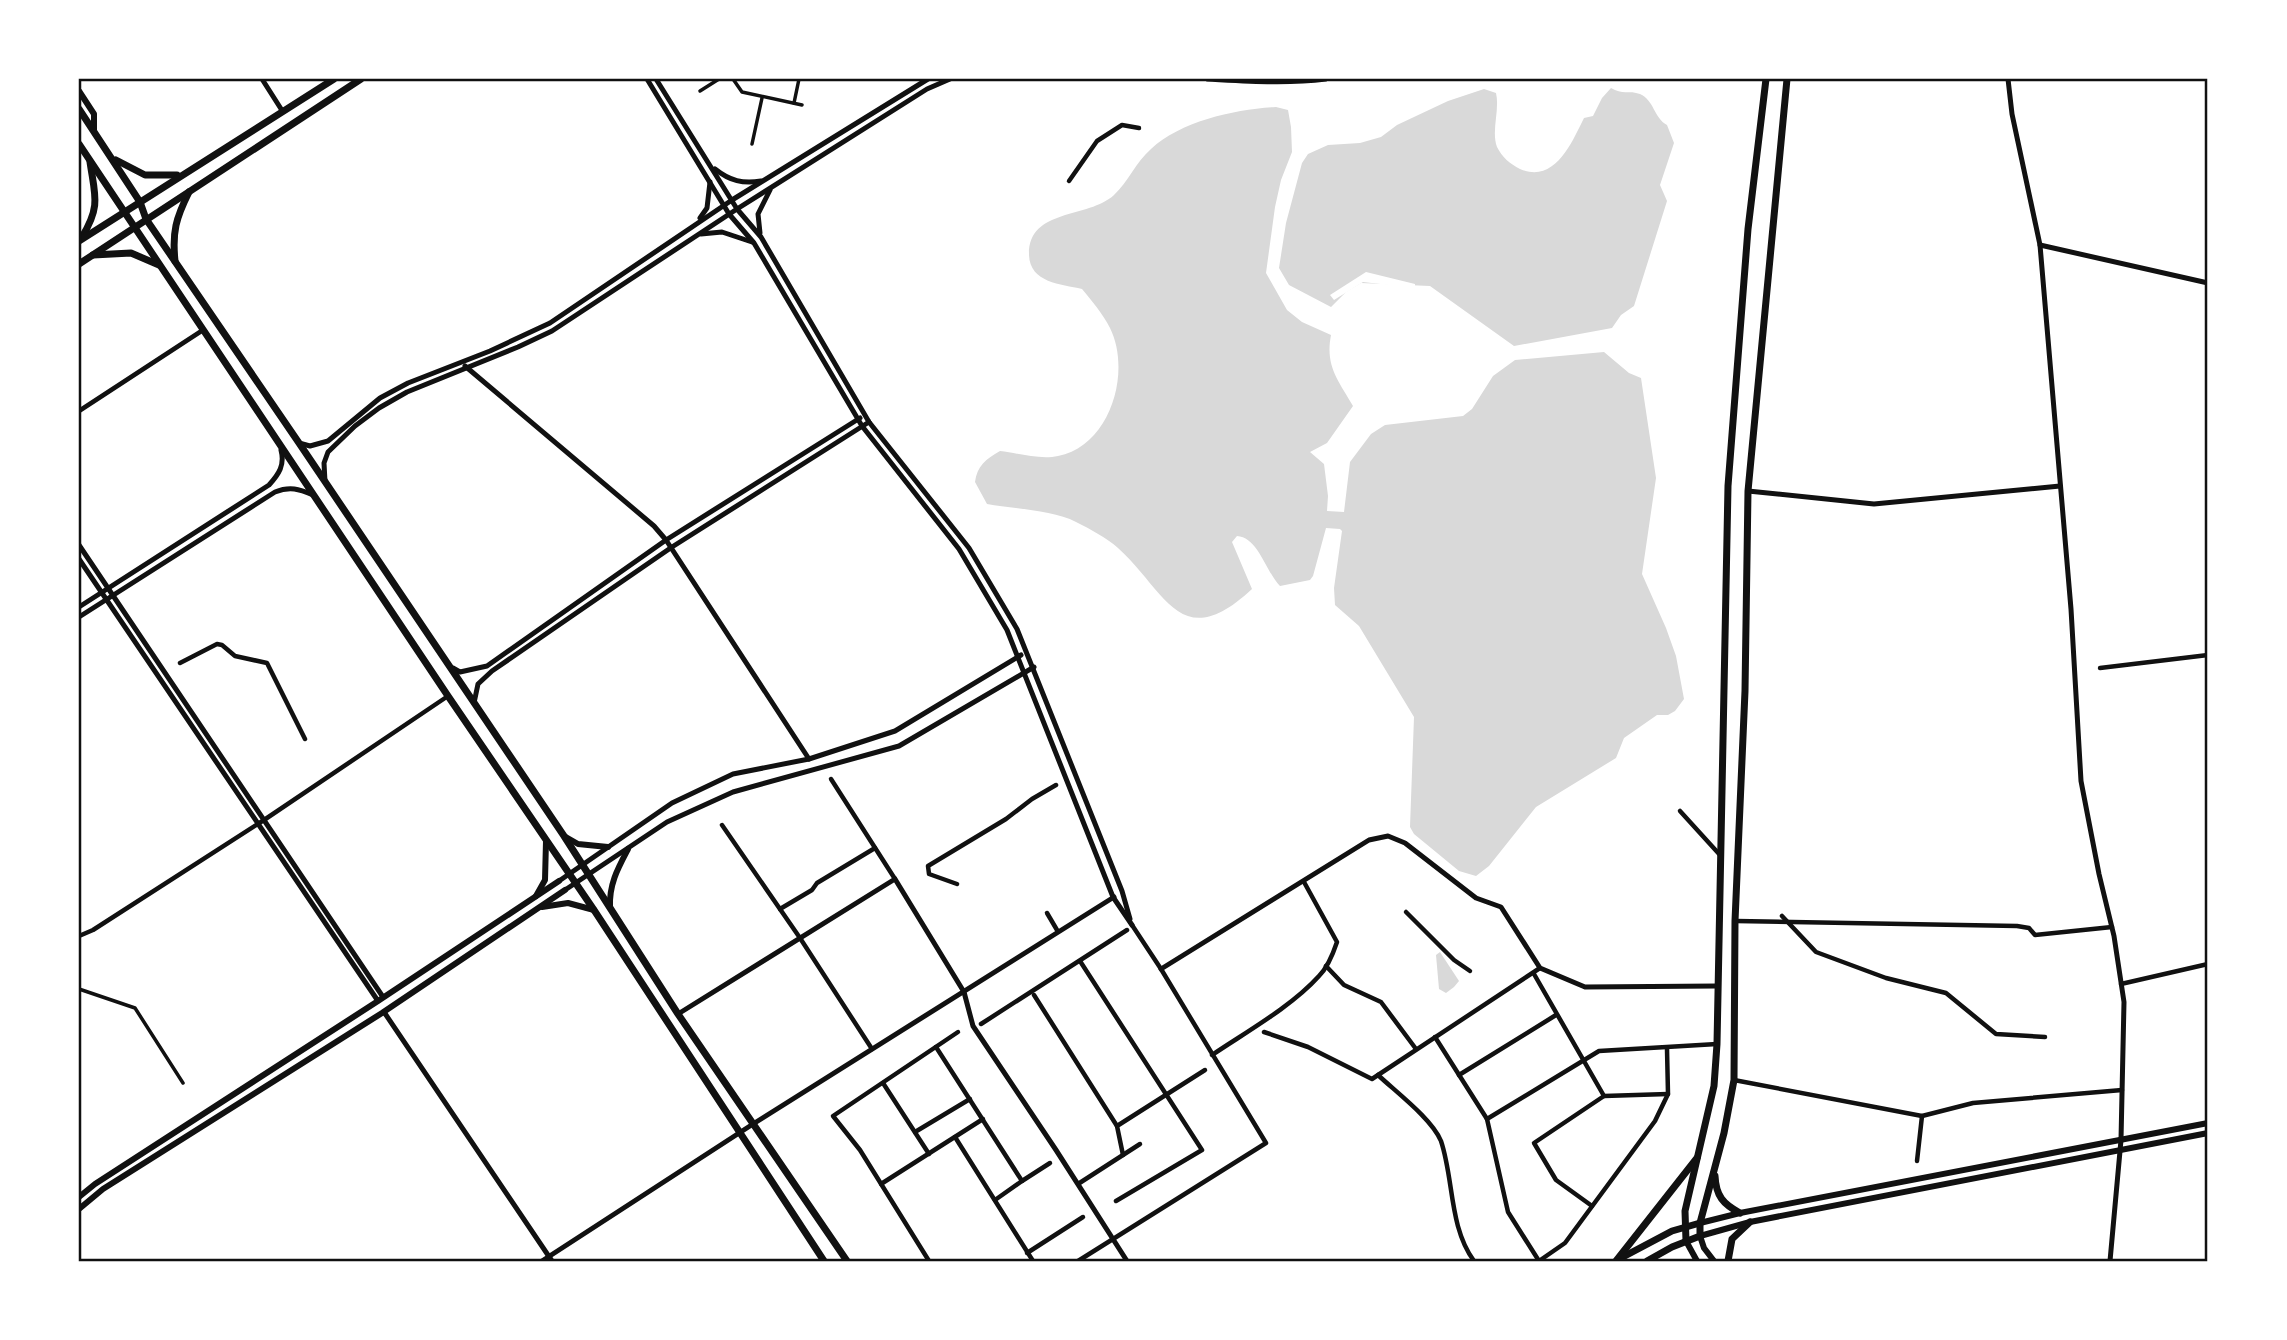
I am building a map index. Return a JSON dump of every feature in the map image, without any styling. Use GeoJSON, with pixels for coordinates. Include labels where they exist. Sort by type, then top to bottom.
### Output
{"type":"FeatureCollection","features":[{"type":"Feature","properties":{"kind":"main road"},"geometry":{"type":"LineString","coordinates":[[79,241],[334,79]]}},
{"type":"Feature","properties":{"kind":"main road"},"geometry":{"type":"LineString","coordinates":[[79,264],[361,79]]}},
{"type":"Feature","properties":{"kind":"main road"},"geometry":{"type":"LineString","coordinates":[[1697,1261],[1686,1241],[1685,1211],[1714,1086],[1728,486],[1748,229],[1766,79]]}},
{"type":"Feature","properties":{"kind":"main road"},"geometry":{"type":"LineString","coordinates":[[1714,1261],[1704,1248],[1700,1223],[1734,1080],[1735,921],[1744,703],[1748,491],[1787,79]]}},
{"type":"Feature","properties":{"kind":"main road"},"geometry":{"type":"LineString","coordinates":[[79,91],[94,114],[94,131]]}},
{"type":"Feature","properties":{"kind":"main road"},"geometry":{"type":"LineString","coordinates":[[79,109],[139,202],[146,219],[564,836],[678,1014],[847,1261]]}},
{"type":"Feature","properties":{"kind":"main road"},"geometry":{"type":"LineString","coordinates":[[79,144],[447,696],[576,883],[824,1261]]}},
{"type":"Feature","properties":{"kind":"main road"},"geometry":{"type":"LineString","coordinates":[[112,158],[145,175],[181,175]]}},
{"type":"Feature","properties":{"kind":"main road"},"geometry":{"type":"LineString","coordinates":[[79,241],[90,225],[96,206],[90,161]]}},
{"type":"Feature","properties":{"kind":"main road"},"geometry":{"type":"LineString","coordinates":[[175,262],[173,240],[177,218],[190,190]]}},
{"type":"Feature","properties":{"kind":"main road"},"geometry":{"type":"LineString","coordinates":[[92,255],[131,253],[160,266]]}},
{"type":"Feature","properties":{"kind":"main road"},"geometry":{"type":"LineString","coordinates":[[564,836],[593,848],[608,847]]}},
{"type":"Feature","properties":{"kind":"main road"},"geometry":{"type":"LineString","coordinates":[[535,897],[545,880],[546,841]]}},
{"type":"Feature","properties":{"kind":"main road"},"geometry":{"type":"LineString","coordinates":[[610,907],[612,881],[628,849]]}},
{"type":"Feature","properties":{"kind":"main road"},"geometry":{"type":"LineString","coordinates":[[1719,875],[1737,874]]}},
{"type":"Feature","properties":{"kind":"main road"},"geometry":{"type":"LineString","coordinates":[[79,1197],[559,881]]}},
{"type":"Feature","properties":{"kind":"main road"},"geometry":{"type":"LineString","coordinates":[[79,1209],[103,1189],[384,1012],[565,890]]}},
{"type":"Feature","properties":{"kind":"main road"},"geometry":{"type":"LineString","coordinates":[[540,907],[568,903],[594,910]]}},
{"type":"Feature","properties":{"kind":"main road"},"geometry":{"type":"LineString","coordinates":[[1616,1261],[1672,1231],[1740,1213],[2208,1123]]}},
{"type":"Feature","properties":{"kind":"main road"},"geometry":{"type":"LineString","coordinates":[[1647,1261],[1686,1241],[1750,1222],[2208,1133]]}},
{"type":"Feature","properties":{"kind":"main road"},"geometry":{"type":"LineString","coordinates":[[1616,1261],[1700,1154]]}},
{"type":"Feature","properties":{"kind":"main road"},"geometry":{"type":"LineString","coordinates":[[1715,1167],[1717,1192],[1722,1202],[1740,1213]]}},
{"type":"Feature","properties":{"kind":"main road"},"geometry":{"type":"LineString","coordinates":[[1728,1261],[1731,1239],[1750,1222]]}},
{"type":"Feature","properties":{"kind":"street"},"geometry":{"type":"LineString","coordinates":[[262,79],[283,113]]}},
{"type":"Feature","properties":{"kind":"street"},"geometry":{"type":"LineString","coordinates":[[647,79],[729,214],[754,243],[862,426],[959,549],[1006,630],[1018,657],[1113,897],[1161,969],[1266,1143],[1077,1261]]}},
{"type":"Feature","properties":{"kind":"street"},"geometry":{"type":"LineString","coordinates":[[656,79],[737,209],[761,237],[869,422],[969,548],[1017,629],[1122,891],[1132,925]]}},
{"type":"Feature","properties":{"kind":"street"},"geometry":{"type":"LineString","coordinates":[[700,90],[719,79]]}},
{"type":"Feature","properties":{"kind":"street"},"geometry":{"type":"LineString","coordinates":[[733,79],[743,92],[802,105]]}},
{"type":"Feature","properties":{"kind":"street"},"geometry":{"type":"LineString","coordinates":[[794,103],[799,79]]}},
{"type":"Feature","properties":{"kind":"street"},"geometry":{"type":"LineString","coordinates":[[325,482],[324,463],[330,443],[380,398],[408,383],[523,337],[550,323],[724,205],[928,79]]}},
{"type":"Feature","properties":{"kind":"street"},"geometry":{"type":"LineString","coordinates":[[299,443],[310,446],[330,443],[379,408],[407,392],[552,331],[771,187],[927,89],[950,79]]}},
{"type":"Feature","properties":{"kind":"street"},"geometry":{"type":"LineString","coordinates":[[1207,79],[1326,79]]}},
{"type":"Feature","properties":{"kind":"street"},"geometry":{"type":"LineString","coordinates":[[2008,79],[2012,114],[2040,245],[2071,610],[2081,781],[2112,927],[2124,1002],[2120,1140],[2110,1261]]}},
{"type":"Feature","properties":{"kind":"street"},"geometry":{"type":"LineString","coordinates":[[752,144],[763,97]]}},
{"type":"Feature","properties":{"kind":"street"},"geometry":{"type":"LineString","coordinates":[[1069,181],[1097,141],[1122,125],[1139,128]]}},
{"type":"Feature","properties":{"kind":"street"},"geometry":{"type":"LineString","coordinates":[[710,165],[724,176],[742,182],[765,180]]}},
{"type":"Feature","properties":{"kind":"street"},"geometry":{"type":"LineString","coordinates":[[696,224],[707,208],[709,182]]}},
{"type":"Feature","properties":{"kind":"street"},"geometry":{"type":"LineString","coordinates":[[761,237],[758,214],[771,187]]}},
{"type":"Feature","properties":{"kind":"street"},"geometry":{"type":"LineString","coordinates":[[698,235],[722,232],[754,243]]}},
{"type":"Feature","properties":{"kind":"street"},"geometry":{"type":"LineString","coordinates":[[2040,245],[2208,283]]}},
{"type":"Feature","properties":{"kind":"street"},"geometry":{"type":"LineString","coordinates":[[79,411],[203,330]]}},
{"type":"Feature","properties":{"kind":"street"},"geometry":{"type":"LineString","coordinates":[[460,362],[654,526],[672,547],[809,759]]}},
{"type":"Feature","properties":{"kind":"street"},"geometry":{"type":"LineString","coordinates":[[474,703],[478,684],[489,668],[666,540],[865,415]]}},
{"type":"Feature","properties":{"kind":"street"},"geometry":{"type":"LineString","coordinates":[[450,667],[460,672],[489,668],[672,547],[869,422]]}},
{"type":"Feature","properties":{"kind":"street"},"geometry":{"type":"LineString","coordinates":[[79,607],[269,485],[279,474],[283,459],[279,445]]}},
{"type":"Feature","properties":{"kind":"street"},"geometry":{"type":"LineString","coordinates":[[1748,491],[1874,505],[2060,486]]}},
{"type":"Feature","properties":{"kind":"street"},"geometry":{"type":"LineString","coordinates":[[79,617],[275,492],[297,488],[313,495]]}},
{"type":"Feature","properties":{"kind":"street"},"geometry":{"type":"LineString","coordinates":[[79,545],[261,822]]}},
{"type":"Feature","properties":{"kind":"street"},"geometry":{"type":"LineString","coordinates":[[79,559],[381,999]]}},
{"type":"Feature","properties":{"kind":"street"},"geometry":{"type":"LineString","coordinates":[[180,663],[216,644],[222,645],[234,656],[267,663],[305,739]]}},
{"type":"Feature","properties":{"kind":"street"},"geometry":{"type":"LineString","coordinates":[[559,881],[672,803],[733,774],[809,759],[895,731],[1026,652]]}},
{"type":"Feature","properties":{"kind":"street"},"geometry":{"type":"LineString","coordinates":[[2100,668],[2208,655]]}},
{"type":"Feature","properties":{"kind":"street"},"geometry":{"type":"LineString","coordinates":[[565,890],[667,822],[733,792],[899,746],[1034,667]]}},
{"type":"Feature","properties":{"kind":"street"},"geometry":{"type":"LineString","coordinates":[[79,936],[93,930],[261,822],[447,696]]}},
{"type":"Feature","properties":{"kind":"street"},"geometry":{"type":"LineString","coordinates":[[831,779],[964,992],[973,1026],[1127,1261]]}},
{"type":"Feature","properties":{"kind":"street"},"geometry":{"type":"LineString","coordinates":[[957,884],[929,874],[928,866],[1056,785]]}},
{"type":"Feature","properties":{"kind":"street"},"geometry":{"type":"LineString","coordinates":[[1680,811],[1720,855]]}},
{"type":"Feature","properties":{"kind":"street"},"geometry":{"type":"LineString","coordinates":[[722,825],[872,1049]]}},
{"type":"Feature","properties":{"kind":"street"},"geometry":{"type":"LineString","coordinates":[[1161,969],[1369,840],[1388,836],[1405,843],[1476,898],[1501,907],[1541,968],[1586,987],[1717,986]]}},
{"type":"Feature","properties":{"kind":"street"},"geometry":{"type":"LineString","coordinates":[[780,909],[875,848]]}},
{"type":"Feature","properties":{"kind":"street"},"geometry":{"type":"LineString","coordinates":[[678,1014],[895,879]]}},
{"type":"Feature","properties":{"kind":"street"},"geometry":{"type":"LineString","coordinates":[[1212,1055],[1291,1000],[1320,976],[1326,966],[1337,942],[1304,881]]}},
{"type":"Feature","properties":{"kind":"street"},"geometry":{"type":"LineString","coordinates":[[542,1261],[550,1259],[739,1133],[1122,891]]}},
{"type":"Feature","properties":{"kind":"street"},"geometry":{"type":"LineString","coordinates":[[1406,912],[1454,960],[1469,971]]}},
{"type":"Feature","properties":{"kind":"street"},"geometry":{"type":"LineString","coordinates":[[1047,913],[1057,930]]}},
{"type":"Feature","properties":{"kind":"street"},"geometry":{"type":"LineString","coordinates":[[1782,916],[1816,952],[1886,978],[1946,993],[1996,1034],[2045,1037]]}},
{"type":"Feature","properties":{"kind":"street"},"geometry":{"type":"LineString","coordinates":[[1735,921],[2017,926],[2029,928],[2035,935],[2112,927]]}},
{"type":"Feature","properties":{"kind":"street"},"geometry":{"type":"LineString","coordinates":[[981,1024],[1127,930]]}},
{"type":"Feature","properties":{"kind":"street"},"geometry":{"type":"LineString","coordinates":[[1080,961],[1202,1150],[1116,1201]]}},
{"type":"Feature","properties":{"kind":"street"},"geometry":{"type":"LineString","coordinates":[[2121,984],[2208,964]]}},
{"type":"Feature","properties":{"kind":"street"},"geometry":{"type":"LineString","coordinates":[[1326,966],[1344,985],[1381,1002],[1416,1049]]}},
{"type":"Feature","properties":{"kind":"street"},"geometry":{"type":"LineString","coordinates":[[1265,1032],[1308,1047],[1372,1079],[1541,968]]}},
{"type":"Feature","properties":{"kind":"street"},"geometry":{"type":"LineString","coordinates":[[1534,974],[1604,1096]]}},
{"type":"Feature","properties":{"kind":"street"},"geometry":{"type":"LineString","coordinates":[[79,989],[135,1008],[183,1083]]}},
{"type":"Feature","properties":{"kind":"street"},"geometry":{"type":"LineString","coordinates":[[1034,995],[1117,1126],[1123,1155]]}},
{"type":"Feature","properties":{"kind":"street"},"geometry":{"type":"LineString","coordinates":[[384,1012],[550,1259]]}},
{"type":"Feature","properties":{"kind":"street"},"geometry":{"type":"LineString","coordinates":[[1459,1074],[1556,1015]]}},
{"type":"Feature","properties":{"kind":"street"},"geometry":{"type":"LineString","coordinates":[[929,1261],[860,1150],[833,1116],[958,1032]]}},
{"type":"Feature","properties":{"kind":"street"},"geometry":{"type":"LineString","coordinates":[[1435,1037],[1487,1119],[1508,1212],[1539,1261],[1564,1243],[1655,1121],[1668,1094],[1667,1049]]}},
{"type":"Feature","properties":{"kind":"street"},"geometry":{"type":"LineString","coordinates":[[1487,1119],[1599,1051],[1717,1044]]}},
{"type":"Feature","properties":{"kind":"street"},"geometry":{"type":"LineString","coordinates":[[936,1047],[1022,1181]]}},
{"type":"Feature","properties":{"kind":"street"},"geometry":{"type":"LineString","coordinates":[[1117,1126],[1205,1070]]}},
{"type":"Feature","properties":{"kind":"street"},"geometry":{"type":"LineString","coordinates":[[1378,1075],[1413,1109],[1426,1117],[1440,1140],[1456,1215],[1467,1252],[1474,1261]]}},
{"type":"Feature","properties":{"kind":"street"},"geometry":{"type":"LineString","coordinates":[[1734,1080],[1922,1116],[1973,1103],[2122,1090]]}},
{"type":"Feature","properties":{"kind":"street"},"geometry":{"type":"LineString","coordinates":[[883,1083],[929,1154]]}},
{"type":"Feature","properties":{"kind":"street"},"geometry":{"type":"LineString","coordinates":[[1592,1206],[1556,1180],[1534,1143],[1604,1096],[1668,1094]]}},
{"type":"Feature","properties":{"kind":"street"},"geometry":{"type":"LineString","coordinates":[[915,1132],[970,1098]]}},
{"type":"Feature","properties":{"kind":"street"},"geometry":{"type":"LineString","coordinates":[[1917,1161],[1922,1116]]}},
{"type":"Feature","properties":{"kind":"street"},"geometry":{"type":"LineString","coordinates":[[881,1184],[983,1119]]}},
{"type":"Feature","properties":{"kind":"street"},"geometry":{"type":"LineString","coordinates":[[955,1137],[1032,1261]]}},
{"type":"Feature","properties":{"kind":"street"},"geometry":{"type":"LineString","coordinates":[[1078,1184],[1140,1144]]}},
{"type":"Feature","properties":{"kind":"street"},"geometry":{"type":"LineString","coordinates":[[995,1200],[1049,1163]]}},
{"type":"Feature","properties":{"kind":"street"},"geometry":{"type":"LineString","coordinates":[[1027,1253],[1083,1217]]}},
{"type":"Feature","properties":{"kind":"shaded area"},"geometry":{"type":"Polygon","coordinates":[[[1611,88],[1645,97],[1667,125],[1674,143],[1660,185],[1667,201],[1634,306],[1621,315],[1612,328],[1514,346],[1430,286],[1361,283],[1346,292],[1331,307],[1289,285],[1279,268],[1286,223],[1302,163],[1308,154],[1328,145],[1360,143],[1381,137],[1397,125],[1448,101],[1484,89],[1496,93],[1495,141],[1501,154],[1520,169],[1543,171],[1561,158],[1584,118],[1593,116],[1602,98],[1611,88]]]}},
{"type":"Feature","properties":{"kind":"shaded area"},"geometry":{"type":"Polygon","coordinates":[[[1276,107],[1288,110],[1292,152],[1281,180],[1275,207],[1266,273],[1287,310],[1302,322],[1331,335],[1331,364],[1353,406],[1327,443],[1310,452],[1324,464],[1327,511],[1344,512],[1350,462],[1371,434],[1385,425],[1463,416],[1472,409],[1493,376],[1515,360],[1604,352],[1629,373],[1641,378],[1656,478],[1642,574],[1676,656],[1684,699],[1675,711],[1668,715],[1657,715],[1624,738],[1616,758],[1536,807],[1489,866],[1476,876],[1459,871],[1414,834],[1410,827],[1414,717],[1359,626],[1335,605],[1334,588],[1342,531],[1340,529],[1326,528],[1310,580],[1280,586],[1251,542],[1237,536],[1232,542],[1252,589],[1228,608],[1207,617],[1191,617],[1176,610],[1135,565],[1104,537],[1067,518],[987,504],[975,482],[983,463],[1000,451],[1044,457],[1058,456],[1076,449],[1091,438],[1103,423],[1112,405],[1117,385],[1116,346],[1101,313],[1082,289],[1048,281],[1035,271],[1031,264],[1031,240],[1038,229],[1061,216],[1103,203],[1124,184],[1146,154],[1163,139],[1178,131],[1210,118],[1244,110],[1276,107]]]}},
{"type":"Feature","properties":{"kind":"shaded area"},"geometry":{"type":"Polygon","coordinates":[[[1440,952],[1459,981],[1446,993],[1439,989],[1436,955],[1440,952]]]}},
{"type":"Feature","properties":{"kind":"pier"},"geometry":{"type":"Polygon","coordinates":[[[1366,272],[1415,284],[1415,288],[1363,282],[1334,300],[1330,295],[1366,272]]]}}]}
